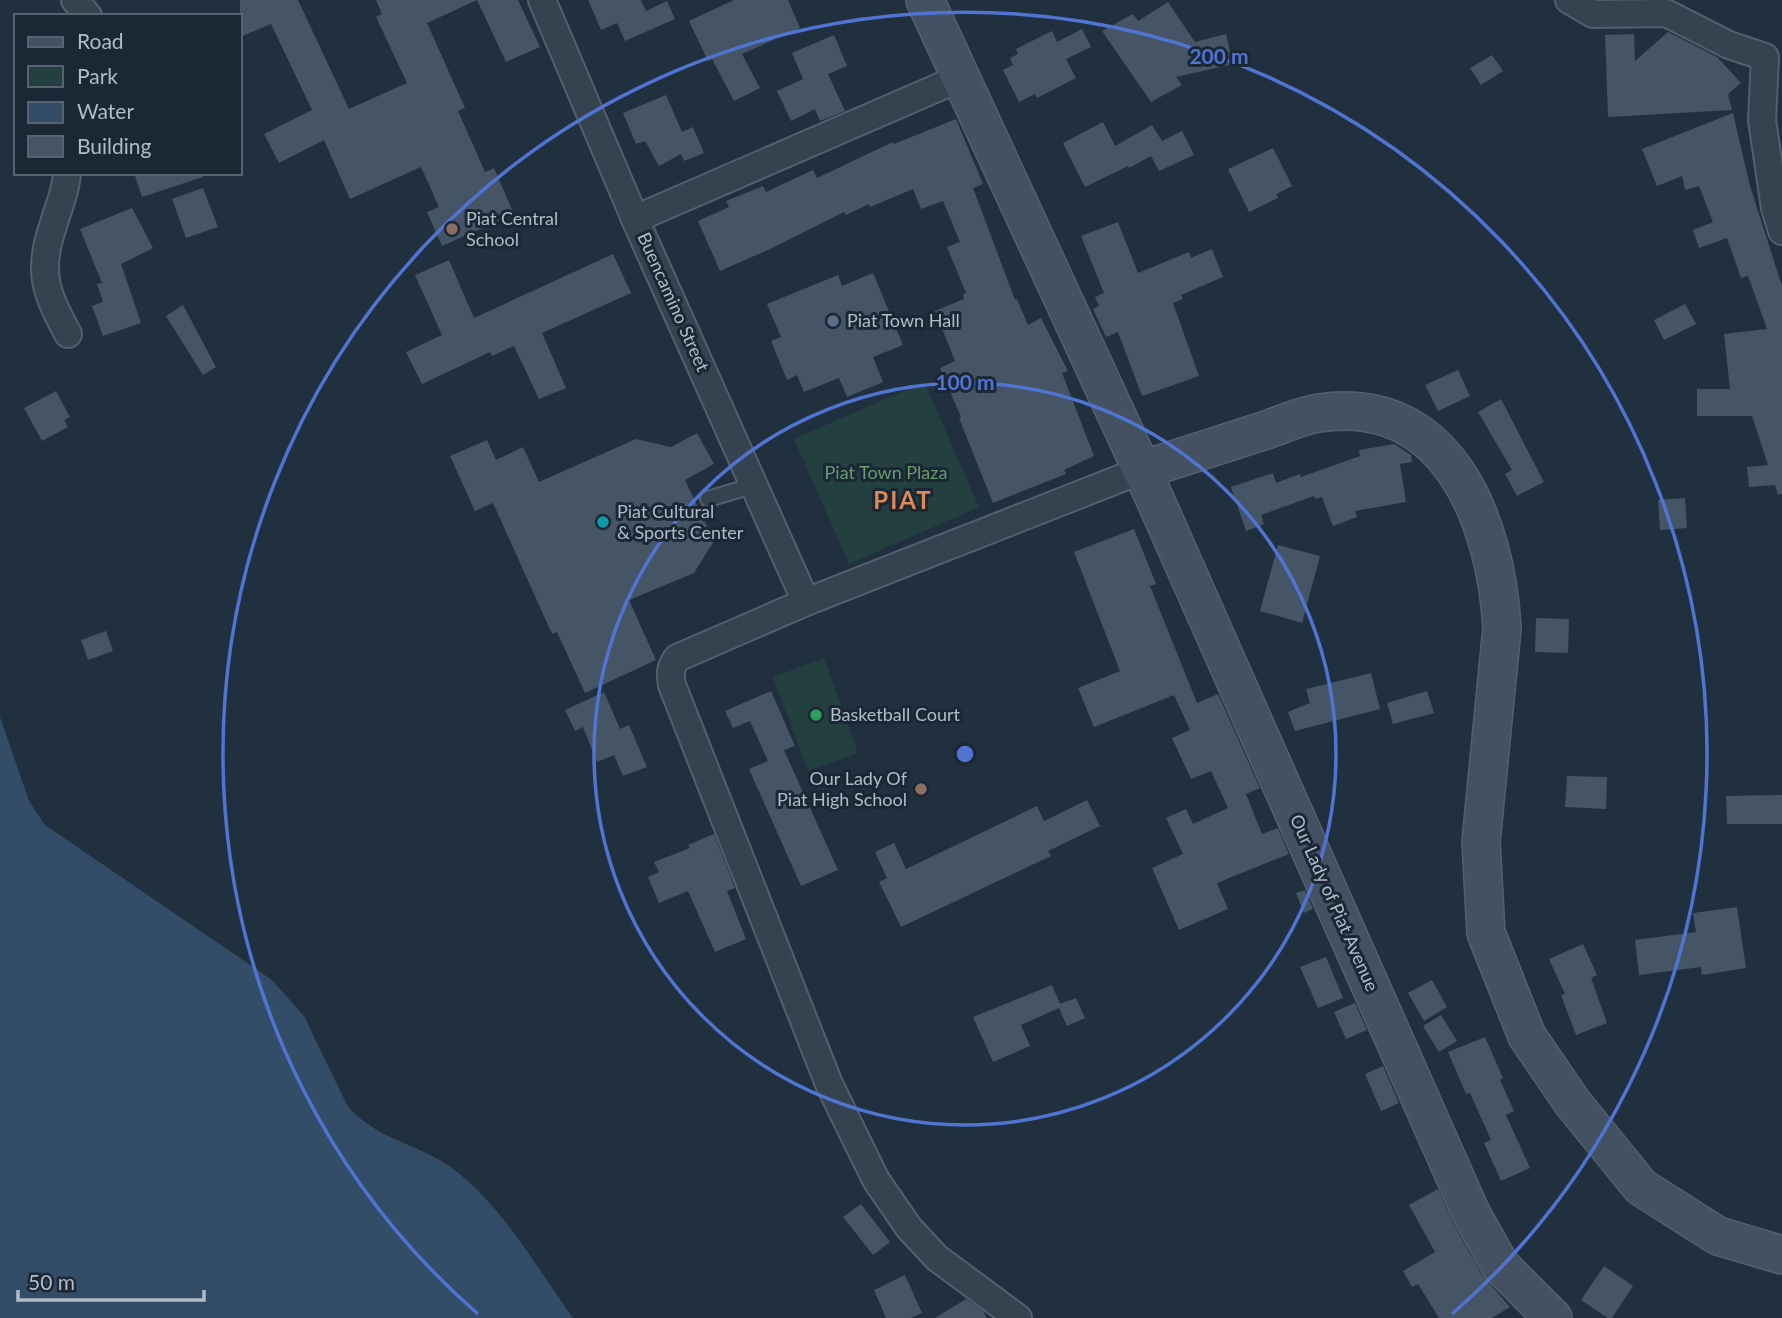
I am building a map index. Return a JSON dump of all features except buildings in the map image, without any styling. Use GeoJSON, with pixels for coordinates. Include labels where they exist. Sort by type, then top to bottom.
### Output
{"type":"FeatureCollection","features":[{"type":"Feature","properties":{"kind":"street"},"geometry":{"type":"LineString","coordinates":[[75,0],[86,14]]}},
{"type":"Feature","properties":{"kind":"street","name":"Buencamino Street"},"geometry":{"type":"LineString","coordinates":[[542,0],[635,219],[806,602]]}},
{"type":"Feature","properties":{"kind":"street","name":"Our Lady of Piat Avenue"},"geometry":{"type":"LineString","coordinates":[[925,0],[1142,470],[1471,1213],[1500,1265],[1553,1318]]}},
{"type":"Feature","properties":{"kind":"street"},"geometry":{"type":"LineString","coordinates":[[1569,0],[1593,14],[1666,13],[1729,45],[1774,54],[1762,120],[1774,208],[1782,231]]}},
{"type":"Feature","properties":{"kind":"street"},"geometry":{"type":"LineString","coordinates":[[635,219],[960,78]]}},
{"type":"Feature","properties":{"kind":"street"},"geometry":{"type":"LineString","coordinates":[[67,175],[62,202],[45,255],[46,284],[50,301],[68,334]]}},
{"type":"Feature","properties":{"kind":"street"},"geometry":{"type":"LineString","coordinates":[[1018,1318],[937,1258],[909,1228],[876,1180],[829,1084],[672,685],[670,673],[677,658],[806,602],[1142,470],[1317,413],[1351,411],[1386,415],[1412,428],[1435,446],[1463,482],[1474,503],[1500,597],[1502,628],[1481,842],[1486,933],[1527,1036],[1572,1102],[1641,1187],[1718,1236],[1782,1255]]}},
{"type":"Feature","properties":{"kind":"lane"},"geometry":{"type":"LineString","coordinates":[[708,499],[755,485]]}},
{"type":"Feature","properties":{"kind":"green space","name":"Piat Town Plaza"},"geometry":{"type":"Polygon","coordinates":[[[924,382],[979,507],[849,564],[794,439],[924,382]]]}},
{"type":"Feature","properties":{"kind":"green space","name":"Basketball Court"},"geometry":{"type":"Polygon","coordinates":[[[824,658],[858,753],[808,771],[773,677],[824,658]]]}},
{"type":"Feature","properties":{"kind":"water"},"geometry":{"type":"Polygon","coordinates":[[[0,717],[29,801],[45,825],[272,980],[304,1016],[347,1105],[371,1126],[443,1162],[474,1186],[505,1221],[573,1318],[0,1318],[0,717]]]}},
{"type":"Feature","properties":{"kind":"place","name":"Piat Central School"},"geometry":{"type":"Point","coordinates":[452,229]}},
{"type":"Feature","properties":{"kind":"place","name":"Piat Town Hall"},"geometry":{"type":"Point","coordinates":[833,321]}},
{"type":"Feature","properties":{"kind":"place","name":"Piat Cultural & Sports Center"},"geometry":{"type":"Point","coordinates":[603,522]}},
{"type":"Feature","properties":{"kind":"place","name":"Basketball Court"},"geometry":{"type":"Point","coordinates":[816,715]}},
{"type":"Feature","properties":{"kind":"place","name":"Our Lady Of Piat High School"},"geometry":{"type":"Point","coordinates":[921,789]}},
{"type":"Feature","properties":{"kind":"district","name":"PIAT"},"geometry":{"type":"Point","coordinates":[903,501]}}]}
